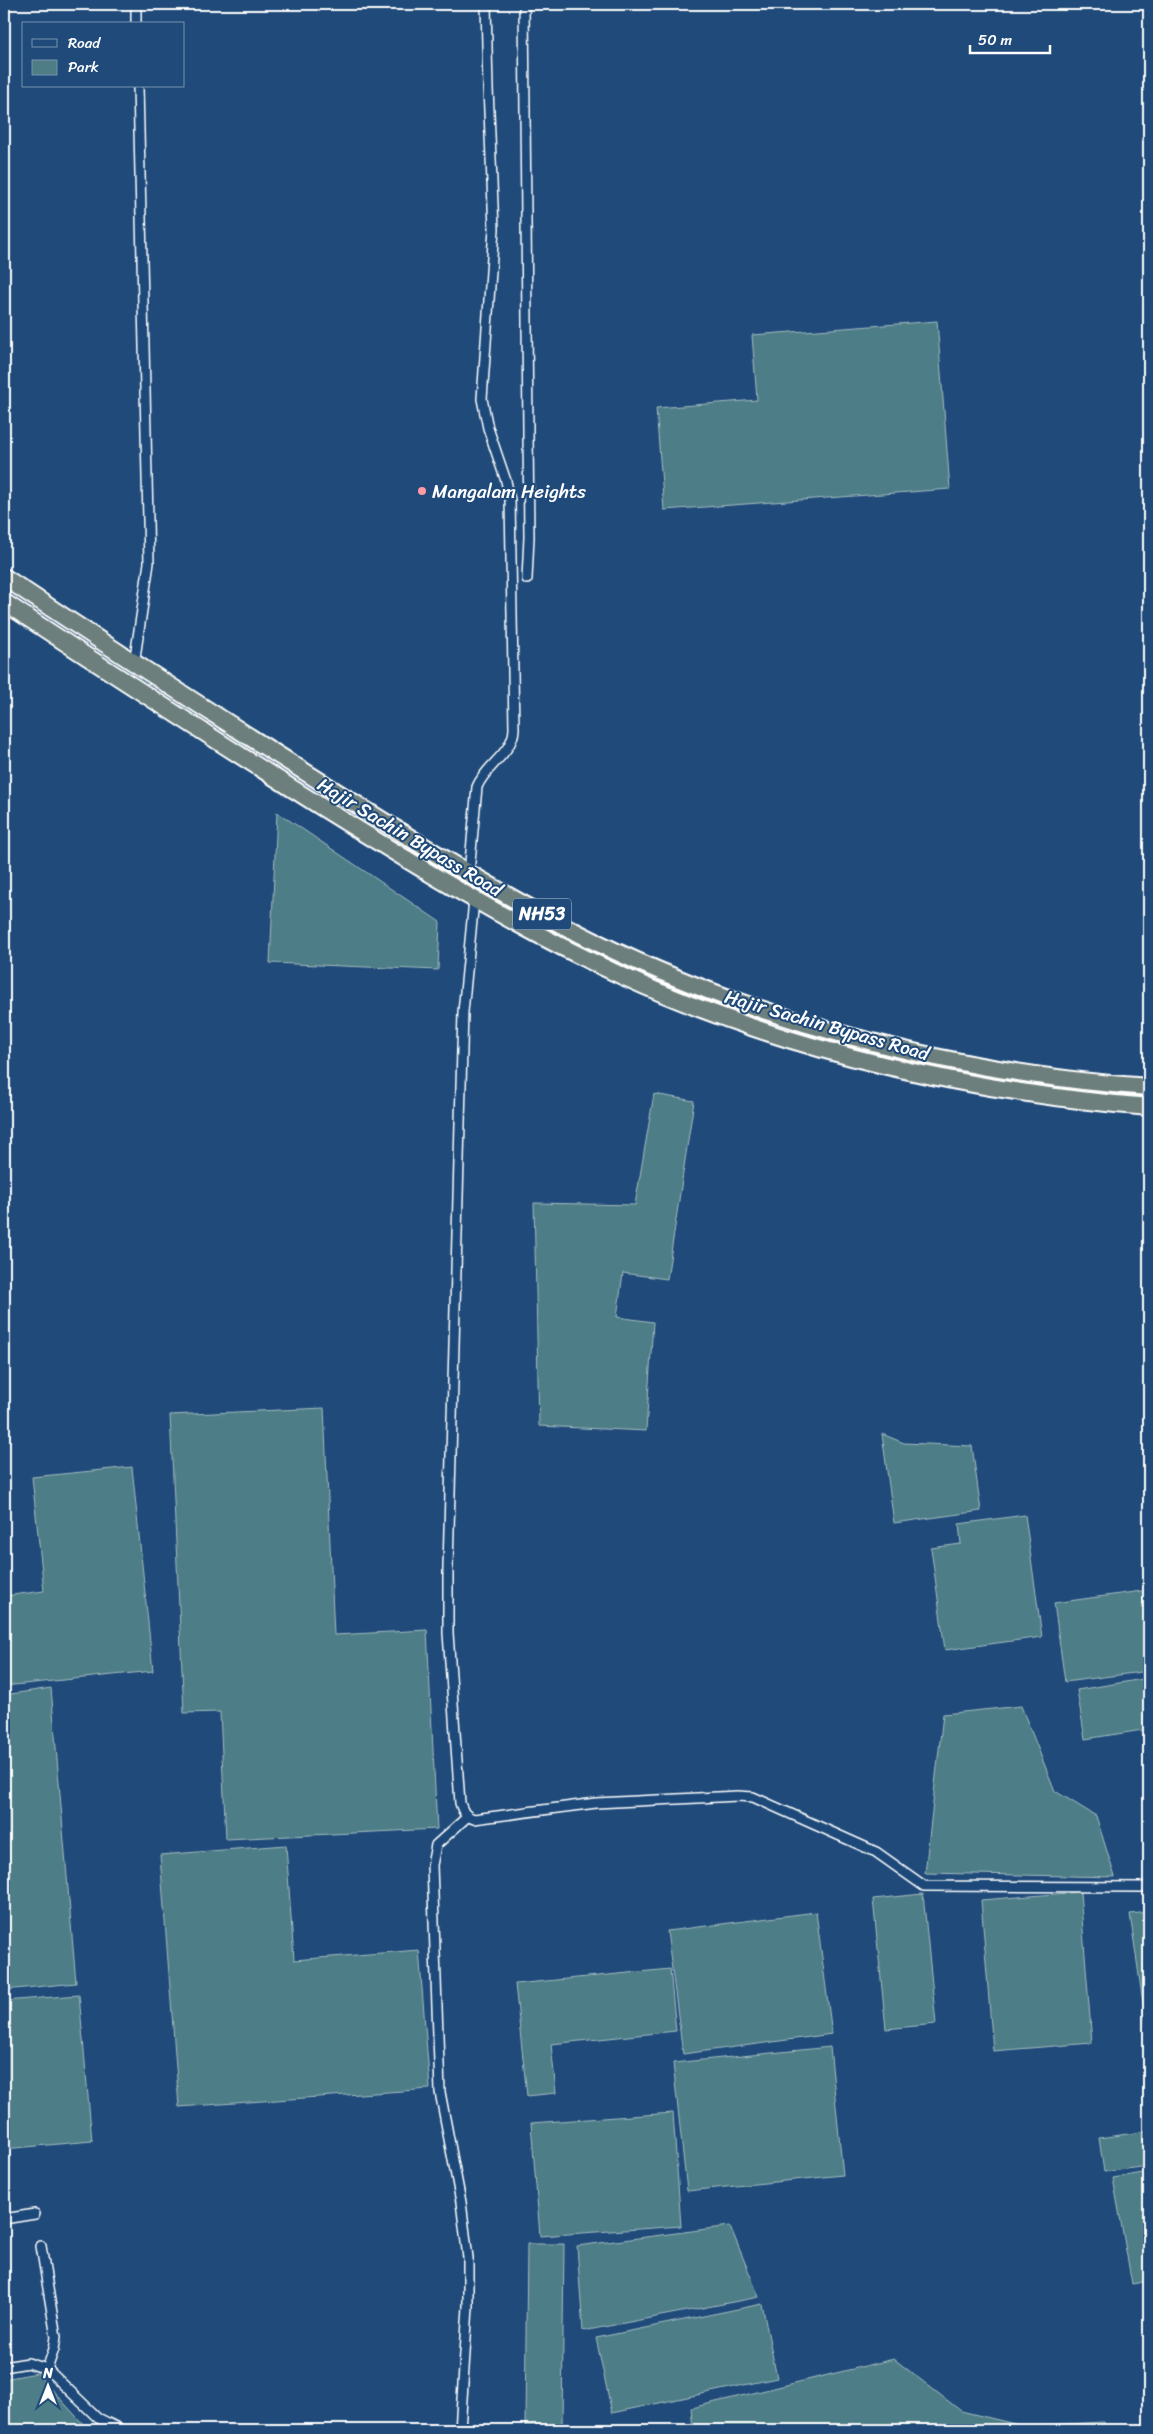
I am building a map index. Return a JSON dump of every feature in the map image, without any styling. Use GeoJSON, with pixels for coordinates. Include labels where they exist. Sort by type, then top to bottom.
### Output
{"type":"FeatureCollection","features":[{"type":"Feature","properties":{"kind":"highway","name":"NH53"},"geometry":{"type":"LineString","coordinates":[[4,578],[134,664],[469,873],[569,929],[676,977],[768,1012],[867,1040],[981,1066],[1109,1084],[1149,1087]]}},
{"type":"Feature","properties":{"kind":"highway","name":"Hajir Sachin Bypass Road"},"geometry":{"type":"LineString","coordinates":[[4,602],[174,714],[440,881],[540,937],[622,976],[725,1018],[829,1051],[940,1079],[1047,1097],[1149,1107]]}},
{"type":"Feature","properties":{"kind":"street"},"geometry":{"type":"LineString","coordinates":[[136,4],[136,22]]}},
{"type":"Feature","properties":{"kind":"street"},"geometry":{"type":"LineString","coordinates":[[469,873],[476,787],[481,777],[508,747],[513,738],[514,729],[510,500],[506,481],[488,428],[482,399],[494,230],[486,4]]}},
{"type":"Feature","properties":{"kind":"street"},"geometry":{"type":"LineString","coordinates":[[524,4],[529,536],[527,579]]}},
{"type":"Feature","properties":{"kind":"street"},"geometry":{"type":"LineString","coordinates":[[134,664],[150,563],[138,88]]}},
{"type":"Feature","properties":{"kind":"street"},"geometry":{"type":"LineString","coordinates":[[474,900],[462,1012],[448,1567],[448,1633],[454,1725],[460,1803],[467,1816],[474,1819],[596,1803],[738,1796],[753,1797],[876,1852],[895,1864],[914,1881],[924,1886],[1149,1887]]}},
{"type":"Feature","properties":{"kind":"street"},"geometry":{"type":"LineString","coordinates":[[460,2430],[468,2306],[468,2258],[461,2202],[440,2092],[432,1865],[436,1844],[467,1816]]}},
{"type":"Feature","properties":{"kind":"street"},"geometry":{"type":"LineString","coordinates":[[4,2219],[35,2214]]}},
{"type":"Feature","properties":{"kind":"street"},"geometry":{"type":"LineString","coordinates":[[41,2246],[56,2337],[47,2369]]}},
{"type":"Feature","properties":{"kind":"street"},"geometry":{"type":"LineString","coordinates":[[4,2367],[28,2363],[47,2369],[98,2418],[122,2430]]}},
{"type":"Feature","properties":{"kind":"green space"},"geometry":{"type":"Polygon","coordinates":[[[937,321],[950,489],[664,510],[656,408],[757,400],[752,335],[937,321]]]}},
{"type":"Feature","properties":{"kind":"green space"},"geometry":{"type":"Polygon","coordinates":[[[277,812],[440,922],[438,970],[270,963],[277,812]]]}},
{"type":"Feature","properties":{"kind":"green space"},"geometry":{"type":"Polygon","coordinates":[[[654,1094],[694,1101],[667,1279],[623,1273],[617,1317],[653,1322],[646,1431],[539,1426],[534,1203],[635,1205],[654,1094]]]}},
{"type":"Feature","properties":{"kind":"green space"},"geometry":{"type":"Polygon","coordinates":[[[324,1408],[334,1635],[427,1630],[437,1829],[226,1839],[220,1712],[184,1713],[170,1415],[324,1408]]]}},
{"type":"Feature","properties":{"kind":"green space"},"geometry":{"type":"Polygon","coordinates":[[[882,1434],[904,1443],[972,1446],[981,1511],[894,1523],[882,1434]]]}},
{"type":"Feature","properties":{"kind":"green space"},"geometry":{"type":"Polygon","coordinates":[[[132,1467],[153,1671],[4,1686],[4,1596],[44,1591],[32,1477],[132,1467]]]}},
{"type":"Feature","properties":{"kind":"green space"},"geometry":{"type":"Polygon","coordinates":[[[1025,1515],[1042,1637],[945,1650],[931,1548],[961,1544],[959,1524],[1025,1515]]]}},
{"type":"Feature","properties":{"kind":"green space"},"geometry":{"type":"Polygon","coordinates":[[[1149,1590],[1149,1671],[1065,1682],[1054,1603],[1149,1590]]]}},
{"type":"Feature","properties":{"kind":"green space"},"geometry":{"type":"Polygon","coordinates":[[[1149,1678],[1149,1729],[1085,1739],[1077,1690],[1149,1678]]]}},
{"type":"Feature","properties":{"kind":"green space"},"geometry":{"type":"Polygon","coordinates":[[[51,1688],[76,1983],[4,1990],[4,1695],[51,1688]]]}},
{"type":"Feature","properties":{"kind":"green space"},"geometry":{"type":"Polygon","coordinates":[[[1021,1706],[1055,1791],[1096,1816],[1115,1877],[925,1873],[943,1714],[1021,1706]]]}},
{"type":"Feature","properties":{"kind":"green space"},"geometry":{"type":"Polygon","coordinates":[[[286,1845],[294,1960],[419,1950],[430,2089],[179,2107],[160,1855],[286,1845]]]}},
{"type":"Feature","properties":{"kind":"green space"},"geometry":{"type":"Polygon","coordinates":[[[1080,1892],[1092,2043],[993,2051],[981,1900],[1080,1892]]]}},
{"type":"Feature","properties":{"kind":"green space"},"geometry":{"type":"Polygon","coordinates":[[[923,1894],[936,2024],[886,2029],[873,1899],[923,1894]]]}},
{"type":"Feature","properties":{"kind":"green space"},"geometry":{"type":"Polygon","coordinates":[[[816,1912],[832,2034],[683,2054],[667,1931],[816,1912]]]}},
{"type":"Feature","properties":{"kind":"green space"},"geometry":{"type":"Polygon","coordinates":[[[1149,1912],[1149,2044],[1130,1914],[1149,1912]]]}},
{"type":"Feature","properties":{"kind":"green space"},"geometry":{"type":"Polygon","coordinates":[[[670,1969],[676,2031],[551,2044],[556,2093],[527,2096],[515,1984],[670,1969]]]}},
{"type":"Feature","properties":{"kind":"green space"},"geometry":{"type":"Polygon","coordinates":[[[79,1995],[92,2141],[4,2149],[4,2001],[79,1995]]]}},
{"type":"Feature","properties":{"kind":"green space"},"geometry":{"type":"Polygon","coordinates":[[[830,2047],[843,2175],[687,2191],[673,2063],[830,2047]]]}},
{"type":"Feature","properties":{"kind":"green space"},"geometry":{"type":"Polygon","coordinates":[[[673,2113],[681,2226],[540,2236],[531,2123],[673,2113]]]}},
{"type":"Feature","properties":{"kind":"green space"},"geometry":{"type":"Polygon","coordinates":[[[1149,2131],[1149,2166],[1104,2172],[1099,2138],[1149,2131]]]}},
{"type":"Feature","properties":{"kind":"green space"},"geometry":{"type":"Polygon","coordinates":[[[1149,2172],[1149,2281],[1132,2284],[1113,2178],[1149,2172]]]}},
{"type":"Feature","properties":{"kind":"green space"},"geometry":{"type":"Polygon","coordinates":[[[730,2226],[759,2297],[583,2331],[577,2246],[730,2226]]]}},
{"type":"Feature","properties":{"kind":"green space"},"geometry":{"type":"Polygon","coordinates":[[[527,2244],[564,2244],[562,2426],[525,2426],[527,2244]]]}},
{"type":"Feature","properties":{"kind":"green space"},"geometry":{"type":"Polygon","coordinates":[[[762,2304],[777,2378],[612,2413],[596,2338],[762,2304]]]}},
{"type":"Feature","properties":{"kind":"green space"},"geometry":{"type":"Polygon","coordinates":[[[894,2359],[961,2411],[1023,2426],[1104,2422],[1106,2430],[693,2430],[691,2408],[894,2359]]]}},
{"type":"Feature","properties":{"kind":"green space"},"geometry":{"type":"Polygon","coordinates":[[[37,2373],[84,2425],[85,2430],[4,2430],[4,2379],[37,2373]]]}},
{"type":"Feature","properties":{"kind":"place","name":"Mangalam Heights"},"geometry":{"type":"Point","coordinates":[422,491]}}]}
